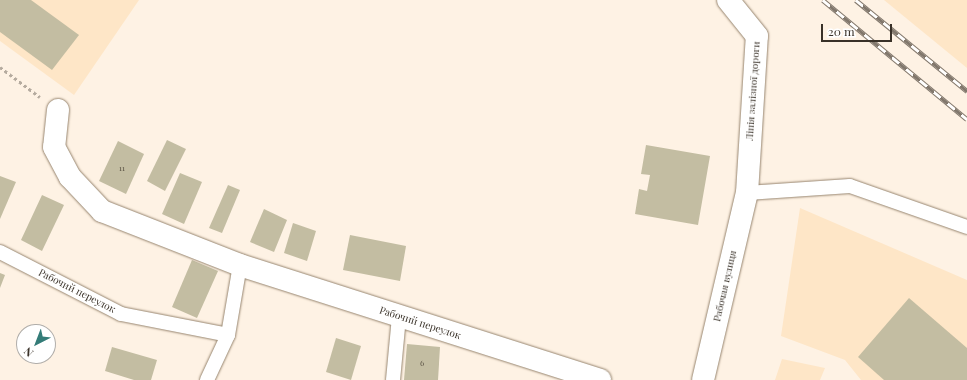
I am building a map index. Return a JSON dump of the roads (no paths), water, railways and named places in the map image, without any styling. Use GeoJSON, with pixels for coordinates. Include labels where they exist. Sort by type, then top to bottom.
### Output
{"type":"FeatureCollection","features":[{"type":"Feature","properties":{"kind":"street","name":"Лінія залізної дороги"},"geometry":{"type":"LineString","coordinates":[[728,0],[757,36],[747,193]]}},
{"type":"Feature","properties":{"kind":"street","name":"Рабочий переулок"},"geometry":{"type":"LineString","coordinates":[[58,110],[54,147],[70,178],[102,211],[240,265],[600,380]]}},
{"type":"Feature","properties":{"kind":"street","name":"Рабочая вулиця"},"geometry":{"type":"LineString","coordinates":[[703,380],[747,193]]}},
{"type":"Feature","properties":{"kind":"lane"},"geometry":{"type":"LineString","coordinates":[[747,193],[850,186],[967,227]]}},
{"type":"Feature","properties":{"kind":"lane","name":"Рабочий переулок"},"geometry":{"type":"LineString","coordinates":[[0,252],[121,314],[228,335]]}},
{"type":"Feature","properties":{"kind":"lane"},"geometry":{"type":"LineString","coordinates":[[207,380],[228,335],[240,265]]}},
{"type":"Feature","properties":{"kind":"lane"},"geometry":{"type":"LineString","coordinates":[[393,380],[399,316]]}},
{"type":"Feature","properties":{"kind":"railway"},"geometry":{"type":"LineString","coordinates":[[823,0],[967,119]]}},
{"type":"Feature","properties":{"kind":"railway"},"geometry":{"type":"LineString","coordinates":[[856,0],[967,91]]}}]}
